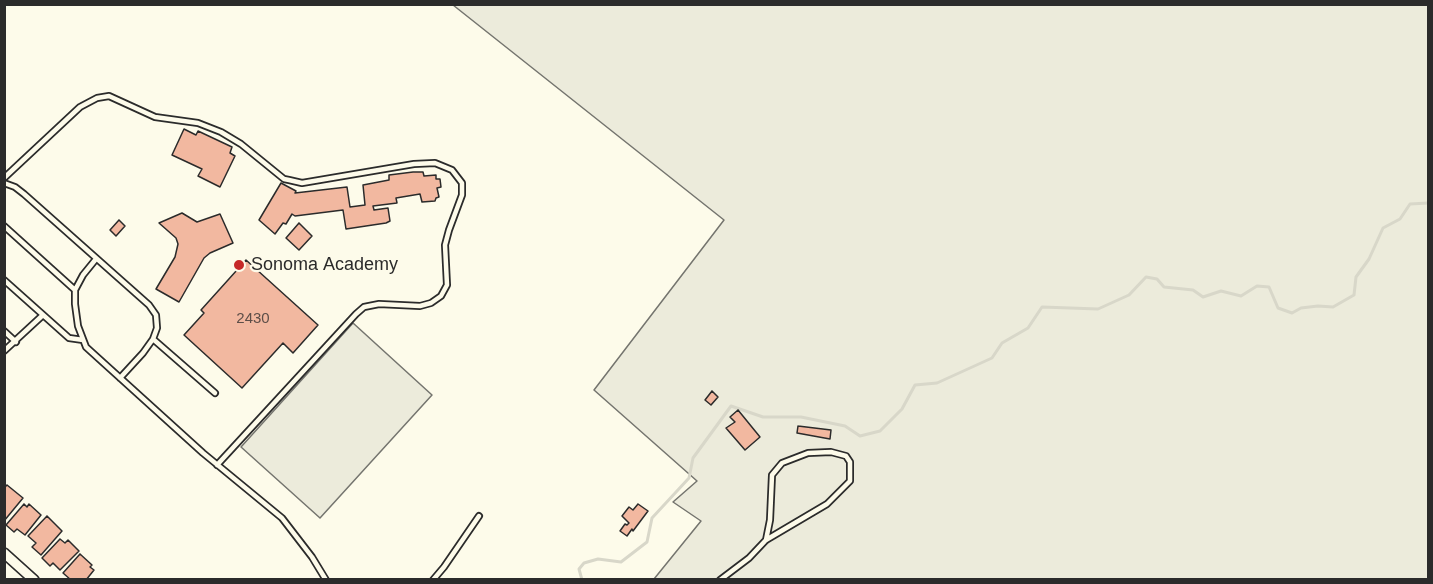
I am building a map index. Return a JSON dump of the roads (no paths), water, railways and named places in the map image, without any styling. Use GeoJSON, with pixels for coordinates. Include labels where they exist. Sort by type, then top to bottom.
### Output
{"type":"FeatureCollection","features":[{"type":"Feature","properties":{"kind":"street"},"geometry":{"type":"LineString","coordinates":[[4,553],[34,579]]}},
{"type":"Feature","properties":{"kind":"lane"},"geometry":{"type":"LineString","coordinates":[[4,178],[80,107],[97,98],[110,96],[155,117],[198,123],[221,132],[241,144],[284,179],[302,183],[414,164],[435,164],[452,170],[462,183],[462,195],[448,230],[445,245],[447,285],[441,296],[432,303],[420,306],[379,304],[364,308],[356,314],[217,465]]}},
{"type":"Feature","properties":{"kind":"lane"},"geometry":{"type":"LineString","coordinates":[[4,183],[24,194],[149,305],[156,315],[157,327],[153,339],[120,378]]}},
{"type":"Feature","properties":{"kind":"lane"},"geometry":{"type":"LineString","coordinates":[[4,226],[75,290]]}},
{"type":"Feature","properties":{"kind":"lane"},"geometry":{"type":"LineString","coordinates":[[96,259],[75,290],[78,326],[86,347],[217,465],[282,518],[312,556],[326,579]]}},
{"type":"Feature","properties":{"kind":"lane"},"geometry":{"type":"LineString","coordinates":[[4,279],[69,338],[83,340]]}},
{"type":"Feature","properties":{"kind":"lane"},"geometry":{"type":"LineString","coordinates":[[4,351],[43,315]]}},
{"type":"Feature","properties":{"kind":"lane"},"geometry":{"type":"LineString","coordinates":[[4,331],[16,342]]}},
{"type":"Feature","properties":{"kind":"lane"},"geometry":{"type":"LineString","coordinates":[[153,339],[215,393]]}},
{"type":"Feature","properties":{"kind":"lane"},"geometry":{"type":"LineString","coordinates":[[720,579],[749,558],[766,540],[827,504],[850,480],[852,474],[850,462],[846,456],[831,452],[808,453],[782,463],[772,475],[770,520],[766,540]]}},
{"type":"Feature","properties":{"kind":"lane"},"geometry":{"type":"LineString","coordinates":[[433,579],[444,567],[479,516]]}},
{"type":"Feature","properties":{"kind":"waterway"},"geometry":{"type":"LineString","coordinates":[[582,580],[579,569],[584,563],[598,559],[621,562],[647,542],[652,518],[689,478],[693,458],[731,406],[763,417],[801,417],[845,426],[860,436],[880,431],[902,409],[915,385],[937,383],[992,358],[1002,343],[1028,328],[1042,307],[1098,309],[1129,295],[1146,277],[1157,279],[1164,287],[1193,290],[1203,297],[1221,291],[1241,296],[1257,286],[1269,287],[1278,308],[1292,313],[1301,308],[1333,307],[1354,295],[1356,277],[1369,259],[1383,228],[1400,219],[1410,204],[1428,203]]}},
{"type":"Feature","properties":{"kind":"place","name":"Sonoma Academy"},"geometry":{"type":"Point","coordinates":[239,265]}}]}
